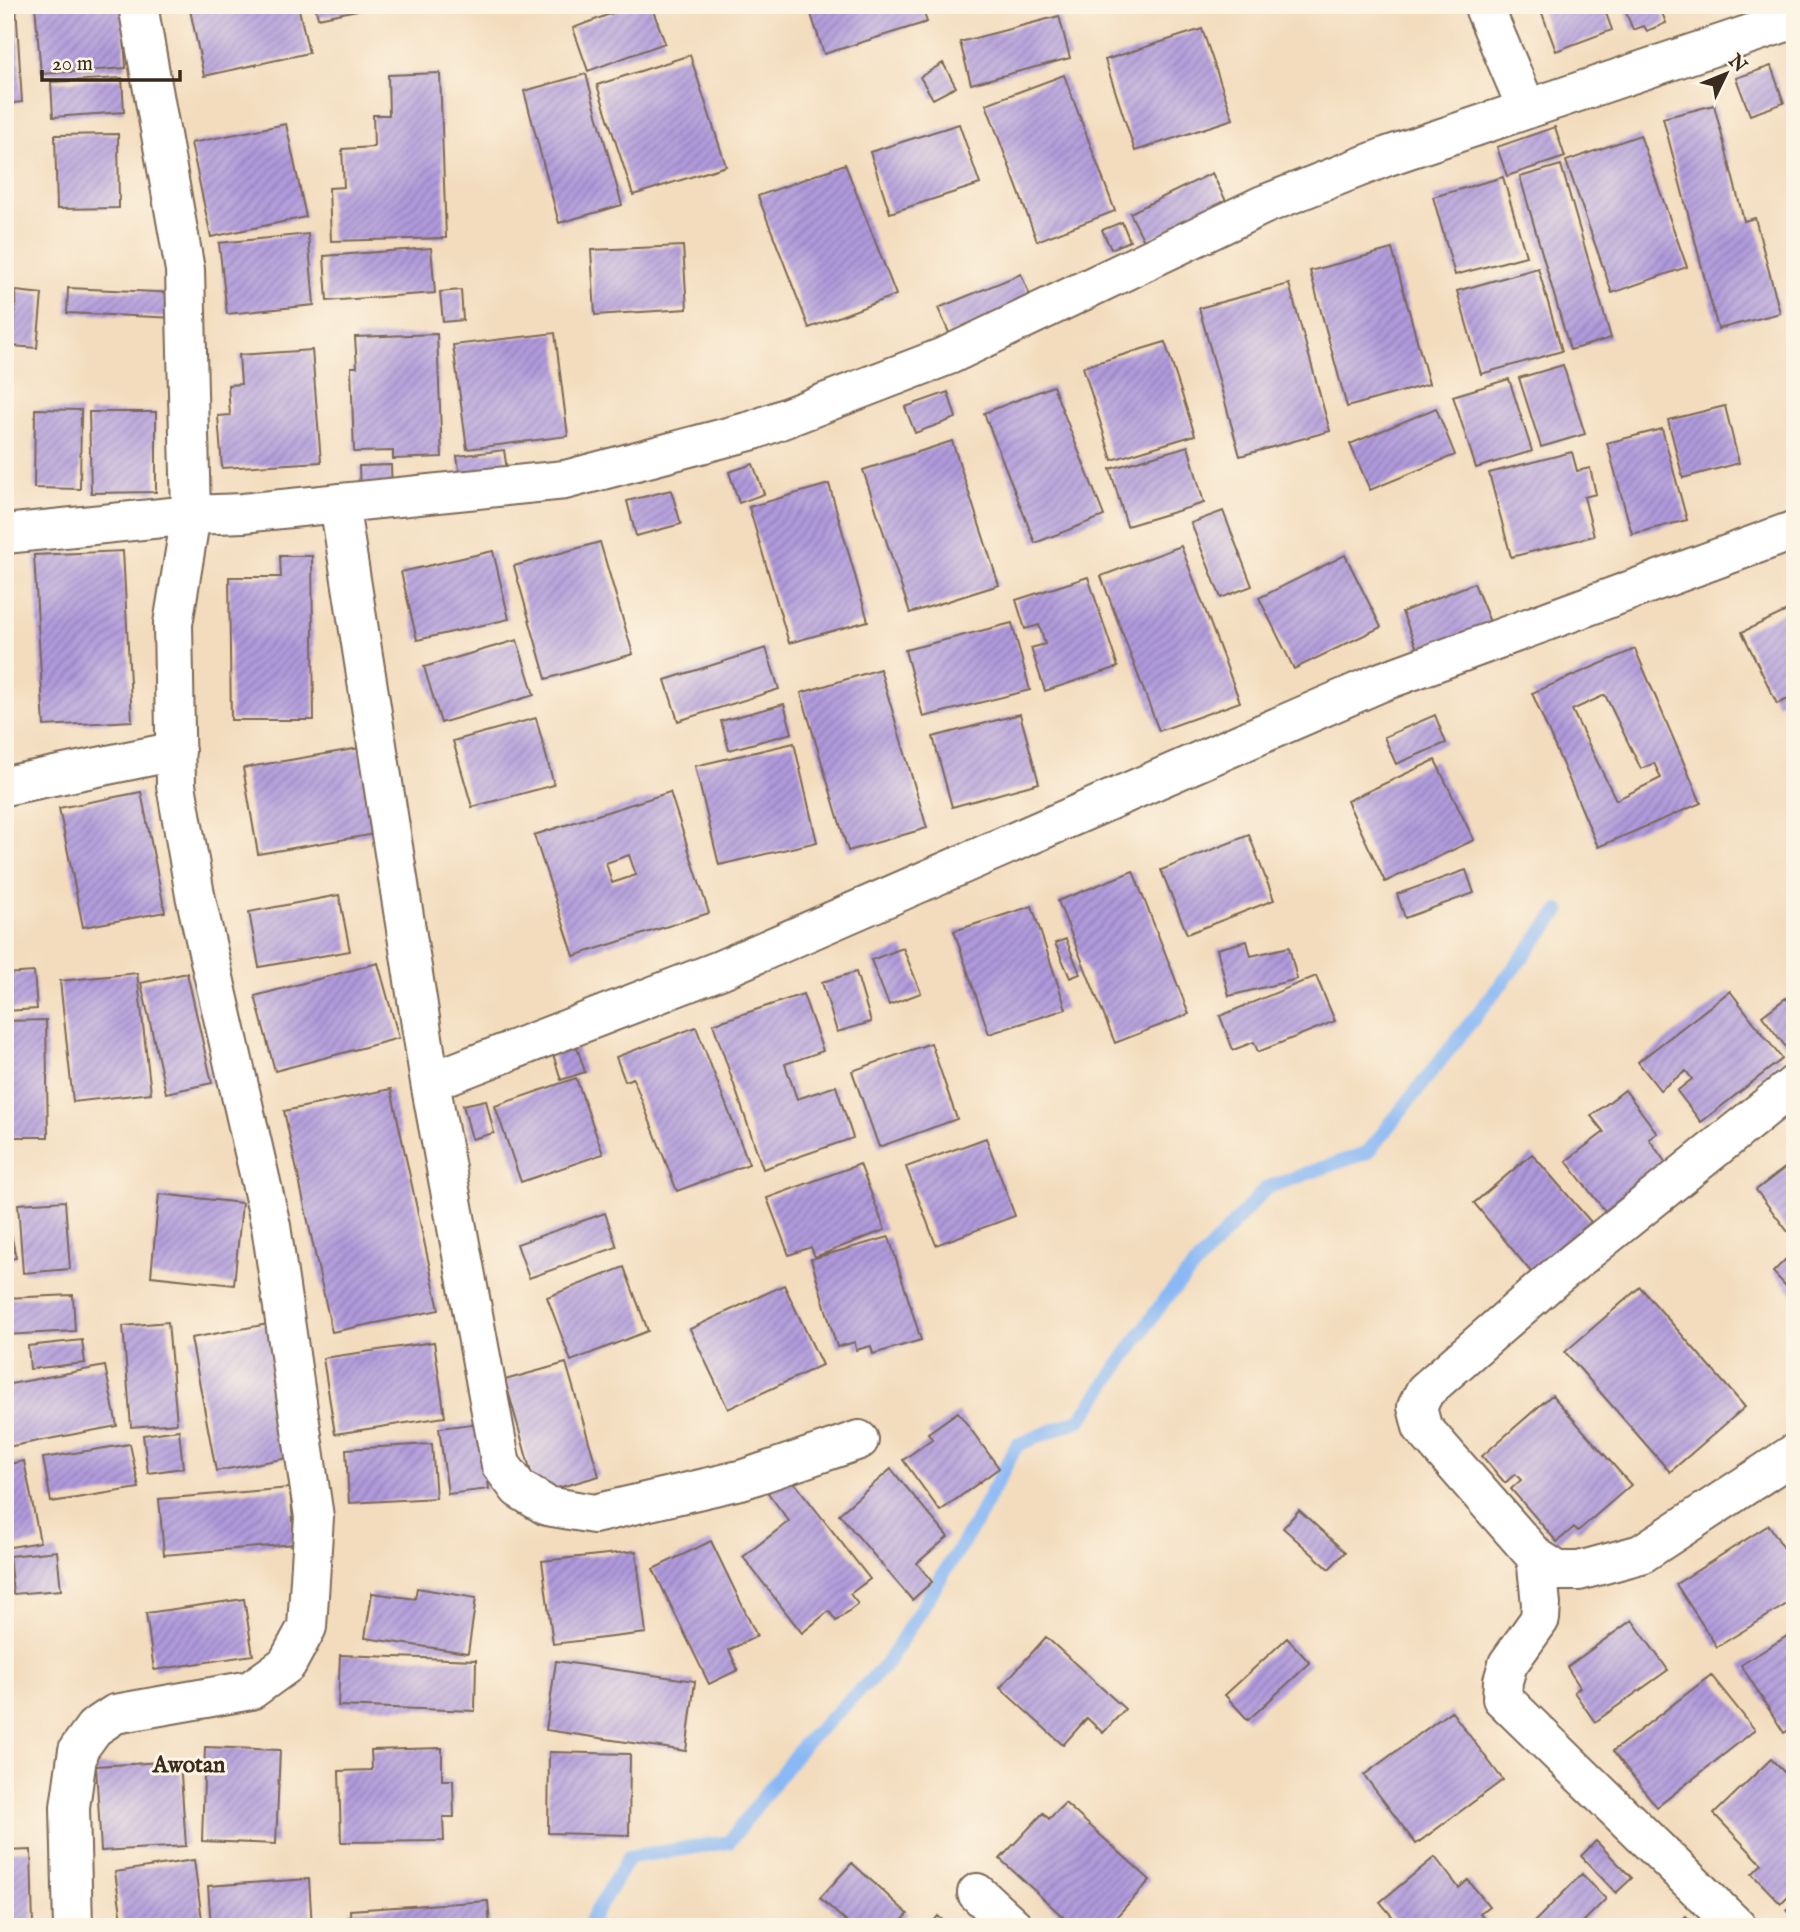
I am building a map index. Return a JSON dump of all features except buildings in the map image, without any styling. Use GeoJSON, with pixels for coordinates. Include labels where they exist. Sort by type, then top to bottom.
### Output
{"type":"FeatureCollection","features":[{"type":"Feature","properties":{"kind":"street"},"geometry":{"type":"LineString","coordinates":[[74,1927],[70,1807],[78,1750],[94,1728],[115,1714],[251,1690],[287,1664],[307,1627],[314,1517],[271,1226],[195,895],[176,785],[173,624],[191,515],[185,270],[138,5]]}},
{"type":"Feature","properties":{"kind":"street"},"geometry":{"type":"LineString","coordinates":[[1483,5],[1527,109]]}},
{"type":"Feature","properties":{"kind":"street"},"geometry":{"type":"LineString","coordinates":[[5,534],[565,480],[754,430],[949,355],[1263,205],[1388,156],[1795,19]]}},
{"type":"Feature","properties":{"kind":"street"},"geometry":{"type":"LineString","coordinates":[[339,503],[430,1082],[501,1465],[519,1489],[547,1506],[594,1514],[744,1479],[859,1440]]}},
{"type":"Feature","properties":{"kind":"street"},"geometry":{"type":"LineString","coordinates":[[430,1082],[720,970],[1381,681],[1795,530]]}},
{"type":"Feature","properties":{"kind":"street"},"geometry":{"type":"LineString","coordinates":[[5,786],[176,751]]}},
{"type":"Feature","properties":{"kind":"street"},"geometry":{"type":"LineString","coordinates":[[1795,1084],[1553,1279],[1425,1391],[1417,1407],[1422,1427],[1536,1557],[1558,1570],[1579,1571],[1641,1554],[1795,1452]]}},
{"type":"Feature","properties":{"kind":"street"},"geometry":{"type":"LineString","coordinates":[[1536,1557],[1540,1619],[1508,1664],[1502,1698],[1737,1927]]}},
{"type":"Feature","properties":{"kind":"street"},"geometry":{"type":"LineString","coordinates":[[977,1893],[1014,1927]]}},
{"type":"Feature","properties":{"kind":"waterway"},"geometry":{"type":"LineString","coordinates":[[587,1927],[629,1857],[729,1842],[804,1744],[885,1666],[974,1525],[1017,1445],[1081,1419],[1165,1299],[1266,1188],[1368,1152],[1559,911]]}},
{"type":"Feature","properties":{"kind":"district","name":"Awotan"},"geometry":{"type":"Point","coordinates":[189,1764]}}]}
